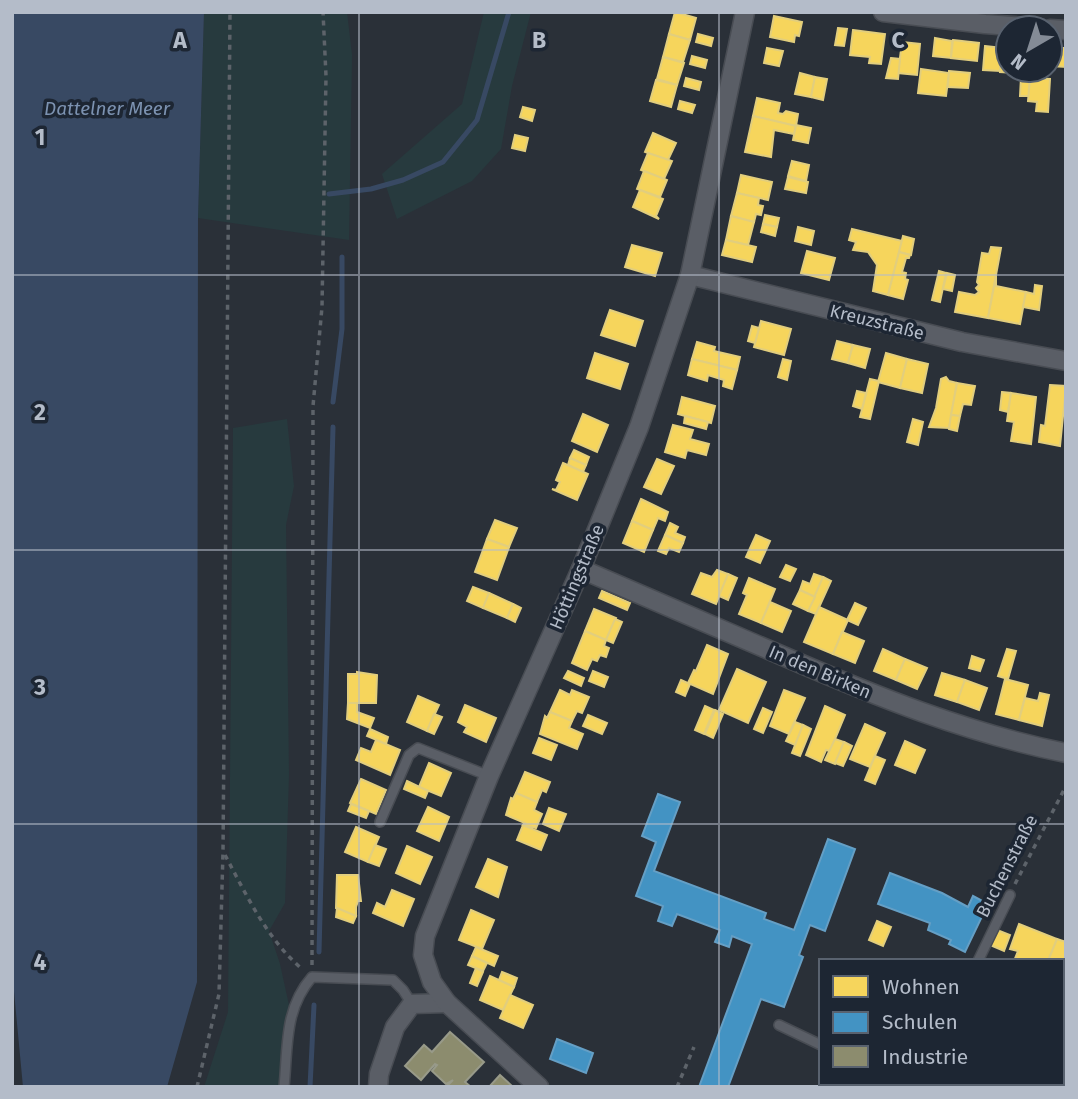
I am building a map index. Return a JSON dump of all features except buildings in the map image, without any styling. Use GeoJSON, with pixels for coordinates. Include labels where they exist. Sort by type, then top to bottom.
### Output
{"type":"FeatureCollection","features":[{"type":"Feature","properties":{"kind":"street","name":"Höttingstraße"},"geometry":{"type":"LineString","coordinates":[[539,1087],[447,1003],[432,982],[423,955],[425,936],[489,776],[581,569],[639,427],[690,275],[745,12]]}},
{"type":"Feature","properties":{"kind":"street"},"geometry":{"type":"LineString","coordinates":[[883,12],[994,25]]}},
{"type":"Feature","properties":{"kind":"street","name":"Kreuzstraße"},"geometry":{"type":"LineString","coordinates":[[690,275],[962,342],[1066,362]]}},
{"type":"Feature","properties":{"kind":"street","name":"In den Birken"},"geometry":{"type":"LineString","coordinates":[[581,569],[872,694],[966,729],[1066,753]]}},
{"type":"Feature","properties":{"kind":"street"},"geometry":{"type":"LineString","coordinates":[[378,1087],[379,1074],[395,1027],[412,1004],[447,1003]]}},
{"type":"Feature","properties":{"kind":"lane"},"geometry":{"type":"LineString","coordinates":[[380,822],[409,755],[418,748],[489,776]]}},
{"type":"Feature","properties":{"kind":"lane","name":"Buchenstraße"},"geometry":{"type":"LineString","coordinates":[[979,959],[1010,895]]}},
{"type":"Feature","properties":{"kind":"lane"},"geometry":{"type":"LineString","coordinates":[[284,1087],[292,1007],[312,977],[393,981],[412,1004]]}},
{"type":"Feature","properties":{"kind":"lane"},"geometry":{"type":"LineString","coordinates":[[779,1025],[819,1044]]}},
{"type":"Feature","properties":{"kind":"path"},"geometry":{"type":"LineString","coordinates":[[197,1087],[219,994],[223,852],[230,12]]}},
{"type":"Feature","properties":{"kind":"path"},"geometry":{"type":"LineString","coordinates":[[312,977],[313,420],[322,307],[326,76],[323,12]]}},
{"type":"Feature","properties":{"kind":"path","name":"Buchenstraße"},"geometry":{"type":"LineString","coordinates":[[1010,895],[1066,786]]}},
{"type":"Feature","properties":{"kind":"path"},"geometry":{"type":"LineString","coordinates":[[223,852],[260,919],[283,952],[312,977]]}},
{"type":"Feature","properties":{"kind":"path"},"geometry":{"type":"LineString","coordinates":[[677,1087],[694,1047]]}},
{"type":"Feature","properties":{"kind":"green space"},"geometry":{"type":"Polygon","coordinates":[[[204,12],[347,12],[352,55],[349,240],[198,218],[204,12]]]}},
{"type":"Feature","properties":{"kind":"green space"},"geometry":{"type":"Polygon","coordinates":[[[484,12],[531,12],[512,86],[501,149],[472,181],[397,219],[382,174],[462,104],[484,12]]]}},
{"type":"Feature","properties":{"kind":"green space"},"geometry":{"type":"Polygon","coordinates":[[[287,419],[294,486],[286,525],[289,775],[285,903],[269,931],[289,1005],[281,1087],[204,1087],[228,1012],[233,428],[287,419]]]}},
{"type":"Feature","properties":{"kind":"water","name":"Dattelner Meer"},"geometry":{"type":"Polygon","coordinates":[[[12,12],[204,12],[198,218],[197,982],[167,1087],[23,1087],[12,970],[12,12]]]}},
{"type":"Feature","properties":{"kind":"waterway"},"geometry":{"type":"LineString","coordinates":[[329,194],[371,189],[403,180],[443,162],[477,120],[509,12]]}},
{"type":"Feature","properties":{"kind":"waterway"},"geometry":{"type":"LineString","coordinates":[[333,402],[342,329],[342,257]]}},
{"type":"Feature","properties":{"kind":"waterway"},"geometry":{"type":"LineString","coordinates":[[319,952],[333,427]]}},
{"type":"Feature","properties":{"kind":"waterway"},"geometry":{"type":"LineString","coordinates":[[310,1087],[314,1005]]}}]}
